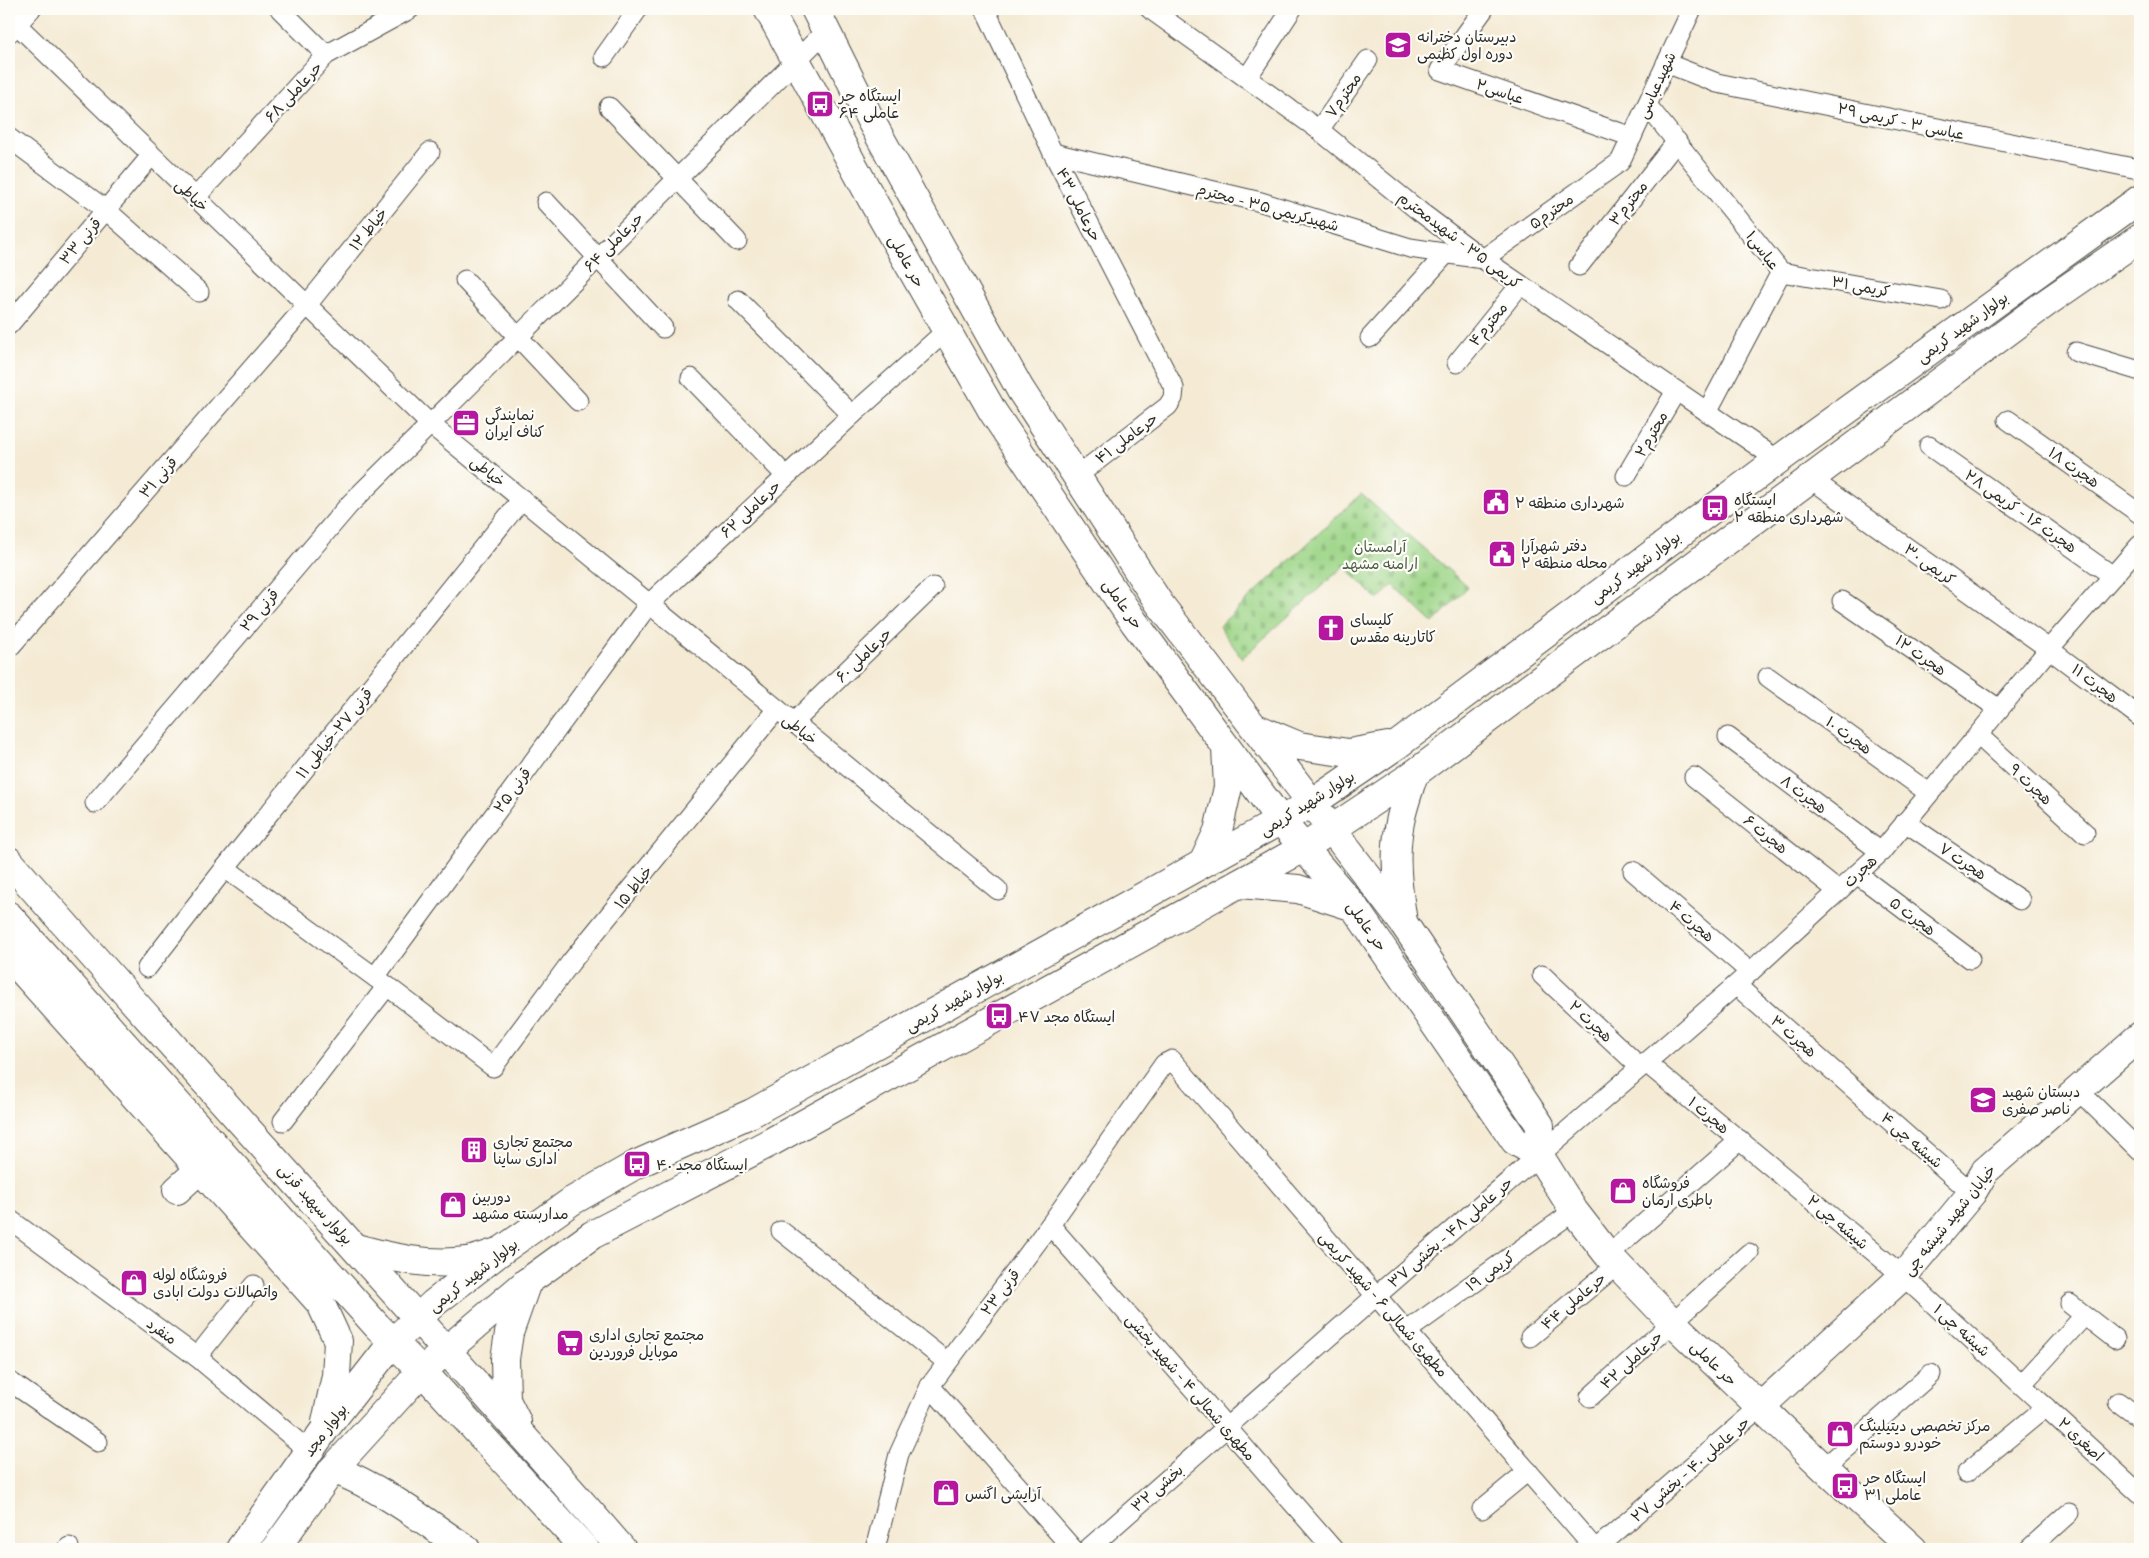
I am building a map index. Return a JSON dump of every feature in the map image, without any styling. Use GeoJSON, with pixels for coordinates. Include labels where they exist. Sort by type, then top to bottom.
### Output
{"type":"FeatureCollection","features":[{"type":"Feature","properties":{"kind":"main road","name":"حر عاملی"},"geometry":{"type":"LineString","coordinates":[[768,9],[992,412],[1134,622],[1282,821],[1354,907],[1515,1141],[1538,1156],[1574,1211],[1612,1260],[1673,1323],[1824,1468],[1914,1549]]}},
{"type":"Feature","properties":{"kind":"main road","name":"حر عاملی"},"geometry":{"type":"LineString","coordinates":[[821,20],[871,122],[1011,372],[1159,603],[1404,924],[1540,1126],[1538,1156]]}},
{"type":"Feature","properties":{"kind":"main road","name":"بولوار شهید کریمی"},"geometry":{"type":"LineString","coordinates":[[418,1318],[434,1303],[501,1251],[572,1201],[637,1164],[752,1113],[1312,803],[1397,745],[1778,460],[2140,199]]}},
{"type":"Feature","properties":{"kind":"main road","name":"بولوار شهید کریمی"},"geometry":{"type":"LineString","coordinates":[[446,1349],[527,1282],[592,1235],[771,1142],[1305,847],[1414,774],[2046,303],[2140,238]]}},
{"type":"Feature","properties":{"kind":"main road"},"geometry":{"type":"LineString","coordinates":[[2028,280],[2046,303]]}},
{"type":"Feature","properties":{"kind":"main road"},"geometry":{"type":"LineString","coordinates":[[1253,727],[1299,746],[1349,753],[1397,745]]}},
{"type":"Feature","properties":{"kind":"main road"},"geometry":{"type":"LineString","coordinates":[[1203,863],[1218,831],[1228,787],[1226,748]]}},
{"type":"Feature","properties":{"kind":"main road"},"geometry":{"type":"LineString","coordinates":[[1404,924],[1396,874],[1398,837],[1400,823],[1414,774]]}},
{"type":"Feature","properties":{"kind":"main road","name":"بولوار سپهبد قرنی"},"geometry":{"type":"LineString","coordinates":[[9,861],[126,995],[356,1248],[622,1549]]}},
{"type":"Feature","properties":{"kind":"main road"},"geometry":{"type":"LineString","coordinates":[[1239,884],[1298,888],[1354,907]]}},
{"type":"Feature","properties":{"kind":"main road"},"geometry":{"type":"LineString","coordinates":[[9,916],[200,1170],[321,1304],[338,1341],[336,1376],[325,1429]]}},
{"type":"Feature","properties":{"kind":"main road"},"geometry":{"type":"LineString","coordinates":[[9,956],[96,1033],[363,1312],[422,1371],[585,1549]]}},
{"type":"Feature","properties":{"kind":"main road","name":"خیابان شهید شیشه چی"},"geometry":{"type":"LineString","coordinates":[[1760,1407],[1903,1276],[1972,1193],[1985,1171],[2140,1036]]}},
{"type":"Feature","properties":{"kind":"main road"},"geometry":{"type":"LineString","coordinates":[[177,1190],[200,1170]]}},
{"type":"Feature","properties":{"kind":"main road"},"geometry":{"type":"LineString","coordinates":[[356,1248],[395,1259],[422,1262],[468,1260],[501,1251]]}},
{"type":"Feature","properties":{"kind":"main road"},"geometry":{"type":"LineString","coordinates":[[524,1437],[506,1400],[505,1359],[509,1333],[527,1282]]}},
{"type":"Feature","properties":{"kind":"main road","name":"بولوار مجد"},"geometry":{"type":"LineString","coordinates":[[240,1549],[325,1429],[393,1342],[418,1318]]}},
{"type":"Feature","properties":{"kind":"main road","name":"بولوار مجد"},"geometry":{"type":"LineString","coordinates":[[274,1549],[333,1469],[422,1371],[446,1349]]}},
{"type":"Feature","properties":{"kind":"main road"},"geometry":{"type":"LineString","coordinates":[[333,1469],[356,1478],[386,1494],[466,1549]]}},
{"type":"Feature","properties":{"kind":"street"},"geometry":{"type":"LineString","coordinates":[[11,24],[31,9]]}},
{"type":"Feature","properties":{"kind":"street"},"geometry":{"type":"LineString","coordinates":[[280,9],[326,55]]}},
{"type":"Feature","properties":{"kind":"street","name":"حرعاملی ۶۸"},"geometry":{"type":"LineString","coordinates":[[195,198],[326,55],[410,9]]}},
{"type":"Feature","properties":{"kind":"street"},"geometry":{"type":"LineString","coordinates":[[604,56],[638,9]]}},
{"type":"Feature","properties":{"kind":"street","name":"حرعاملی ۴۳"},"geometry":{"type":"LineString","coordinates":[[984,9],[1053,153],[1174,388],[1173,398]]}},
{"type":"Feature","properties":{"kind":"street","name":"کریمی ۳۵ - شهیدمحترم"},"geometry":{"type":"LineString","coordinates":[[1150,9],[1319,130],[1419,211],[1483,259],[1778,460]]}},
{"type":"Feature","properties":{"kind":"street"},"geometry":{"type":"LineString","coordinates":[[1247,78],[1292,9]]}},
{"type":"Feature","properties":{"kind":"street","name":"عباسی۲"},"geometry":{"type":"LineString","coordinates":[[1484,9],[1440,70],[1632,137]]}},
{"type":"Feature","properties":{"kind":"street","name":"شهیدعباسی"},"geometry":{"type":"LineString","coordinates":[[1620,162],[1692,9]]}},
{"type":"Feature","properties":{"kind":"street","name":"حرعاملی ۶۴"},"geometry":{"type":"LineString","coordinates":[[430,424],[796,59],[821,20]]}},
{"type":"Feature","properties":{"kind":"street","name":"خیاطی"},"geometry":{"type":"LineString","coordinates":[[11,24],[430,424],[998,890]]}},
{"type":"Feature","properties":{"kind":"street","name":"محترم۷"},"geometry":{"type":"LineString","coordinates":[[1319,130],[1368,60]]}},
{"type":"Feature","properties":{"kind":"street","name":"عباسی ۳ - کریمی ۲۹"},"geometry":{"type":"LineString","coordinates":[[1666,63],[1717,83],[2138,169]]}},
{"type":"Feature","properties":{"kind":"street","name":"عباسی۱"},"geometry":{"type":"LineString","coordinates":[[1647,105],[1781,272],[1707,412]]}},
{"type":"Feature","properties":{"kind":"street"},"geometry":{"type":"LineString","coordinates":[[609,107],[737,241]]}},
{"type":"Feature","properties":{"kind":"street"},"geometry":{"type":"LineString","coordinates":[[9,138],[106,210],[199,292]]}},
{"type":"Feature","properties":{"kind":"street","name":"محترم۳"},"geometry":{"type":"LineString","coordinates":[[1580,266],[1677,141]]}},
{"type":"Feature","properties":{"kind":"street","name":"خیاط ۱۲"},"geometry":{"type":"LineString","coordinates":[[307,305],[430,152]]}},
{"type":"Feature","properties":{"kind":"street","name":"شهیدکریمی ۳۵ - محترم"},"geometry":{"type":"LineString","coordinates":[[1053,153],[1261,202],[1410,248],[1483,259]]}},
{"type":"Feature","properties":{"kind":"street","name":"قرنی ۳۳"},"geometry":{"type":"LineString","coordinates":[[9,325],[151,156]]}},
{"type":"Feature","properties":{"kind":"street","name":"محترم۵"},"geometry":{"type":"LineString","coordinates":[[1483,259],[1620,162]]}},
{"type":"Feature","properties":{"kind":"street"},"geometry":{"type":"LineString","coordinates":[[546,202],[662,328]]}},
{"type":"Feature","properties":{"kind":"street"},"geometry":{"type":"LineString","coordinates":[[1370,338],[1446,254]]}},
{"type":"Feature","properties":{"kind":"street","name":"کریمی ۳۱"},"geometry":{"type":"LineString","coordinates":[[1781,272],[1941,300]]}},
{"type":"Feature","properties":{"kind":"street"},"geometry":{"type":"LineString","coordinates":[[464,280],[578,400]]}},
{"type":"Feature","properties":{"kind":"street","name":"محترم۴"},"geometry":{"type":"LineString","coordinates":[[1456,363],[1520,285]]}},
{"type":"Feature","properties":{"kind":"street"},"geometry":{"type":"LineString","coordinates":[[738,300],[852,414]]}},
{"type":"Feature","properties":{"kind":"street","name":"قرنی ۳۱"},"geometry":{"type":"LineString","coordinates":[[9,648],[307,305]]}},
{"type":"Feature","properties":{"kind":"street","name":"حرعاملی ۶۲"},"geometry":{"type":"LineString","coordinates":[[649,604],[852,414],[946,331]]}},
{"type":"Feature","properties":{"kind":"street"},"geometry":{"type":"LineString","coordinates":[[2076,352],[2140,371]]}},
{"type":"Feature","properties":{"kind":"street"},"geometry":{"type":"LineString","coordinates":[[691,378],[786,476]]}},
{"type":"Feature","properties":{"kind":"street","name":"محترم۲"},"geometry":{"type":"LineString","coordinates":[[1626,476],[1676,391]]}},
{"type":"Feature","properties":{"kind":"street","name":"حرعاملی ۴۱"},"geometry":{"type":"LineString","coordinates":[[1077,476],[1168,406],[1173,398]]}},
{"type":"Feature","properties":{"kind":"street","name":"هجرت ۱۸"},"geometry":{"type":"LineString","coordinates":[[2008,420],[2140,514]]}},
{"type":"Feature","properties":{"kind":"street","name":"قرنی ۲۹"},"geometry":{"type":"LineString","coordinates":[[95,803],[349,505],[430,424]]}},
{"type":"Feature","properties":{"kind":"street","name":"هجرت ۱۶ - کریمی ۲۸"},"geometry":{"type":"LineString","coordinates":[[1928,446],[2113,576]]}},
{"type":"Feature","properties":{"kind":"street","name":"کریمی ۳۰"},"geometry":{"type":"LineString","coordinates":[[1812,478],[2049,649]]}},
{"type":"Feature","properties":{"kind":"street","name":"قرنی ۲۷-خیاطی ۱۱"},"geometry":{"type":"LineString","coordinates":[[148,968],[225,868],[522,499]]}},
{"type":"Feature","properties":{"kind":"street","name":"هجرت"},"geometry":{"type":"LineString","coordinates":[[1538,1156],[1736,985],[1881,852],[2049,649],[2140,545]]}},
{"type":"Feature","properties":{"kind":"street","name":"حرعاملی ۶۰"},"geometry":{"type":"LineString","coordinates":[[793,722],[933,587]]}},
{"type":"Feature","properties":{"kind":"street","name":"هجرت ۱۲"},"geometry":{"type":"LineString","coordinates":[[1842,600],[1999,709]]}},
{"type":"Feature","properties":{"kind":"street","name":"قرنی ۲۵"},"geometry":{"type":"LineString","coordinates":[[282,1121],[649,604]]}},
{"type":"Feature","properties":{"kind":"street","name":"هجرت ۱۱"},"geometry":{"type":"LineString","coordinates":[[2049,649],[2140,717]]}},
{"type":"Feature","properties":{"kind":"street","name":"هجرت ۱۰"},"geometry":{"type":"LineString","coordinates":[[1768,677],[1929,793]]}},
{"type":"Feature","properties":{"kind":"street","name":"خیاط ۱۵"},"geometry":{"type":"LineString","coordinates":[[381,982],[493,1067],[571,962],[777,710]]}},
{"type":"Feature","properties":{"kind":"street","name":"هجرت ۹"},"geometry":{"type":"LineString","coordinates":[[1978,735],[2085,833]]}},
{"type":"Feature","properties":{"kind":"street","name":"هجرت ۸"},"geometry":{"type":"LineString","coordinates":[[1728,737],[1881,852]]}},
{"type":"Feature","properties":{"kind":"street","name":"هجرت ۶"},"geometry":{"type":"LineString","coordinates":[[1694,777],[1838,891]]}},
{"type":"Feature","properties":{"kind":"street","name":"هجرت ۷"},"geometry":{"type":"LineString","coordinates":[[1905,822],[2020,900]]}},
{"type":"Feature","properties":{"kind":"street"},"geometry":{"type":"LineString","coordinates":[[225,868],[381,982]]}},
{"type":"Feature","properties":{"kind":"street","name":"هجرت ۴"},"geometry":{"type":"LineString","coordinates":[[1633,871],[1750,972]]}},
{"type":"Feature","properties":{"kind":"street","name":"هجرت ۵"},"geometry":{"type":"LineString","coordinates":[[1857,874],[1970,959]]}},
{"type":"Feature","properties":{"kind":"street","name":"هجرت ۲"},"geometry":{"type":"LineString","coordinates":[[1542,974],[1643,1064]]}},
{"type":"Feature","properties":{"kind":"street","name":"هجرت ۳"},"geometry":{"type":"LineString","coordinates":[[1736,985],[1852,1087]]}},
{"type":"Feature","properties":{"kind":"street","name":"قرنی ۲۳"},"geometry":{"type":"LineString","coordinates":[[875,1549],[899,1454],[930,1386],[1050,1225],[1164,1064],[1172,1060]]}},
{"type":"Feature","properties":{"kind":"street","name":"مطهری شمالی ۶ - شهید کریمی"},"geometry":{"type":"LineString","coordinates":[[1172,1060],[1596,1549]]}},
{"type":"Feature","properties":{"kind":"street","name":"هجرت ۱"},"geometry":{"type":"LineString","coordinates":[[1643,1064],[1773,1168]]}},
{"type":"Feature","properties":{"kind":"street","name":"شیشه چی ۴"},"geometry":{"type":"LineString","coordinates":[[1852,1087],[1972,1193]]}},
{"type":"Feature","properties":{"kind":"street"},"geometry":{"type":"LineString","coordinates":[[2078,1090],[2140,1151]]}},
{"type":"Feature","properties":{"kind":"street","name":"حرعاملی ۴۴"},"geometry":{"type":"LineString","coordinates":[[1530,1337],[1740,1140]]}},
{"type":"Feature","properties":{"kind":"street","name":"حر عاملی ۴۸ - بخشی ۳۷"},"geometry":{"type":"LineString","coordinates":[[1226,1427],[1538,1156]]}},
{"type":"Feature","properties":{"kind":"street","name":"شیشه چی ۲"},"geometry":{"type":"LineString","coordinates":[[1773,1168],[1903,1276]]}},
{"type":"Feature","properties":{"kind":"street","name":"کریمی ۱۹"},"geometry":{"type":"LineString","coordinates":[[1406,1331],[1574,1211]]}},
{"type":"Feature","properties":{"kind":"street","name":"منفرد"},"geometry":{"type":"LineString","coordinates":[[10,1222],[198,1357],[309,1451]]}},
{"type":"Feature","properties":{"kind":"street","name":"مطهری شمالی ۴ - شهید بخشی"},"geometry":{"type":"LineString","coordinates":[[1050,1225],[1333,1549]]}},
{"type":"Feature","properties":{"kind":"street"},"geometry":{"type":"LineString","coordinates":[[781,1231],[947,1362]]}},
{"type":"Feature","properties":{"kind":"street","name":"حرعاملی ۴۲"},"geometry":{"type":"LineString","coordinates":[[1590,1397],[1749,1253]]}},
{"type":"Feature","properties":{"kind":"street","name":"شیشه چی ۱"},"geometry":{"type":"LineString","coordinates":[[1903,1276],[2022,1384]]}},
{"type":"Feature","properties":{"kind":"street"},"geometry":{"type":"LineString","coordinates":[[198,1357],[254,1285]]}},
{"type":"Feature","properties":{"kind":"street"},"geometry":{"type":"LineString","coordinates":[[2022,1384],[2077,1310],[2115,1339]]}},
{"type":"Feature","properties":{"kind":"street"},"geometry":{"type":"LineString","coordinates":[[1824,1468],[1931,1374]]}},
{"type":"Feature","properties":{"kind":"street"},"geometry":{"type":"LineString","coordinates":[[9,1381],[98,1442]]}},
{"type":"Feature","properties":{"kind":"street","name":"اصغری ۲"},"geometry":{"type":"LineString","coordinates":[[2022,1384],[2140,1494]]}},
{"type":"Feature","properties":{"kind":"street"},"geometry":{"type":"LineString","coordinates":[[930,1386],[1073,1549]]}},
{"type":"Feature","properties":{"kind":"street"},"geometry":{"type":"LineString","coordinates":[[2118,1402],[2140,1418]]}},
{"type":"Feature","properties":{"kind":"street","name":"حر عاملی ۴۰ - بخشی ۲۷"},"geometry":{"type":"LineString","coordinates":[[1596,1549],[1760,1407]]}},
{"type":"Feature","properties":{"kind":"street"},"geometry":{"type":"LineString","coordinates":[[1966,1473],[2046,1407]]}},
{"type":"Feature","properties":{"kind":"street","name":"بخشی ۳۲"},"geometry":{"type":"LineString","coordinates":[[1088,1549],[1226,1427]]}},
{"type":"Feature","properties":{"kind":"street"},"geometry":{"type":"LineString","coordinates":[[1482,1509],[1528,1471]]}},
{"type":"Feature","properties":{"kind":"street"},"geometry":{"type":"LineString","coordinates":[[2029,1549],[2069,1514]]}},
{"type":"Feature","properties":{"kind":"green space","name":"آرامستان ارامنه مشهد"},"geometry":{"type":"Polygon","coordinates":[[[1361,494],[1468,587],[1433,623],[1393,585],[1378,600],[1344,566],[1242,658],[1219,626],[1361,494]]]}},
{"type":"Feature","properties":{"kind":"place","name":"دبیرستان دخترانه دوره اول کظیمی"},"geometry":{"type":"Point","coordinates":[1398,45]}},
{"type":"Feature","properties":{"kind":"place","name":"ایستگاه حر عاملی ۶۴"},"geometry":{"type":"Point","coordinates":[820,104]}},
{"type":"Feature","properties":{"kind":"place","name":"نمایندگی کناف ایران"},"geometry":{"type":"Point","coordinates":[466,423]}},
{"type":"Feature","properties":{"kind":"place","name":"شهرداری منطقه ۲"},"geometry":{"type":"Point","coordinates":[1496,502]}},
{"type":"Feature","properties":{"kind":"place","name":"ایستگاه شهرداری منطقه ۲"},"geometry":{"type":"Point","coordinates":[1715,508]}},
{"type":"Feature","properties":{"kind":"place","name":"دفتر شهرآرا محله منطقه ۲"},"geometry":{"type":"Point","coordinates":[1502,554]}},
{"type":"Feature","properties":{"kind":"place","name":"کلیسای کاتارینه مقدس"},"geometry":{"type":"Point","coordinates":[1331,628]}},
{"type":"Feature","properties":{"kind":"place","name":"ایستگاه مجد ۴۷"},"geometry":{"type":"Point","coordinates":[999,1016]}},
{"type":"Feature","properties":{"kind":"place","name":"دبستان شهید ناصر صفری"},"geometry":{"type":"Point","coordinates":[1983,1100]}},
{"type":"Feature","properties":{"kind":"place","name":"مجتمع تجاری اداری ساینا"},"geometry":{"type":"Point","coordinates":[474,1150]}},
{"type":"Feature","properties":{"kind":"place","name":"ایستگاه مجد ۴۰"},"geometry":{"type":"Point","coordinates":[637,1164]}},
{"type":"Feature","properties":{"kind":"place","name":"فروشگاه باطری ارمان"},"geometry":{"type":"Point","coordinates":[1623,1191]}},
{"type":"Feature","properties":{"kind":"place","name":"دوربین مداربسته مشهد"},"geometry":{"type":"Point","coordinates":[453,1205]}},
{"type":"Feature","properties":{"kind":"place","name":"فروشگاه لوله واتصالات دولت ابادی"},"geometry":{"type":"Point","coordinates":[134,1283]}},
{"type":"Feature","properties":{"kind":"place","name":"مجتمع تجاری اداری موبایل فروردین"},"geometry":{"type":"Point","coordinates":[570,1343]}},
{"type":"Feature","properties":{"kind":"place","name":"مرکز تخصصی دیتیلینگ خودرو دوستم"},"geometry":{"type":"Point","coordinates":[1840,1434]}},
{"type":"Feature","properties":{"kind":"place","name":"ایستگاه حر عاملی ۳۱"},"geometry":{"type":"Point","coordinates":[1845,1486]}},
{"type":"Feature","properties":{"kind":"place","name":"آرایشی اگنس"},"geometry":{"type":"Point","coordinates":[946,1493]}}]}
